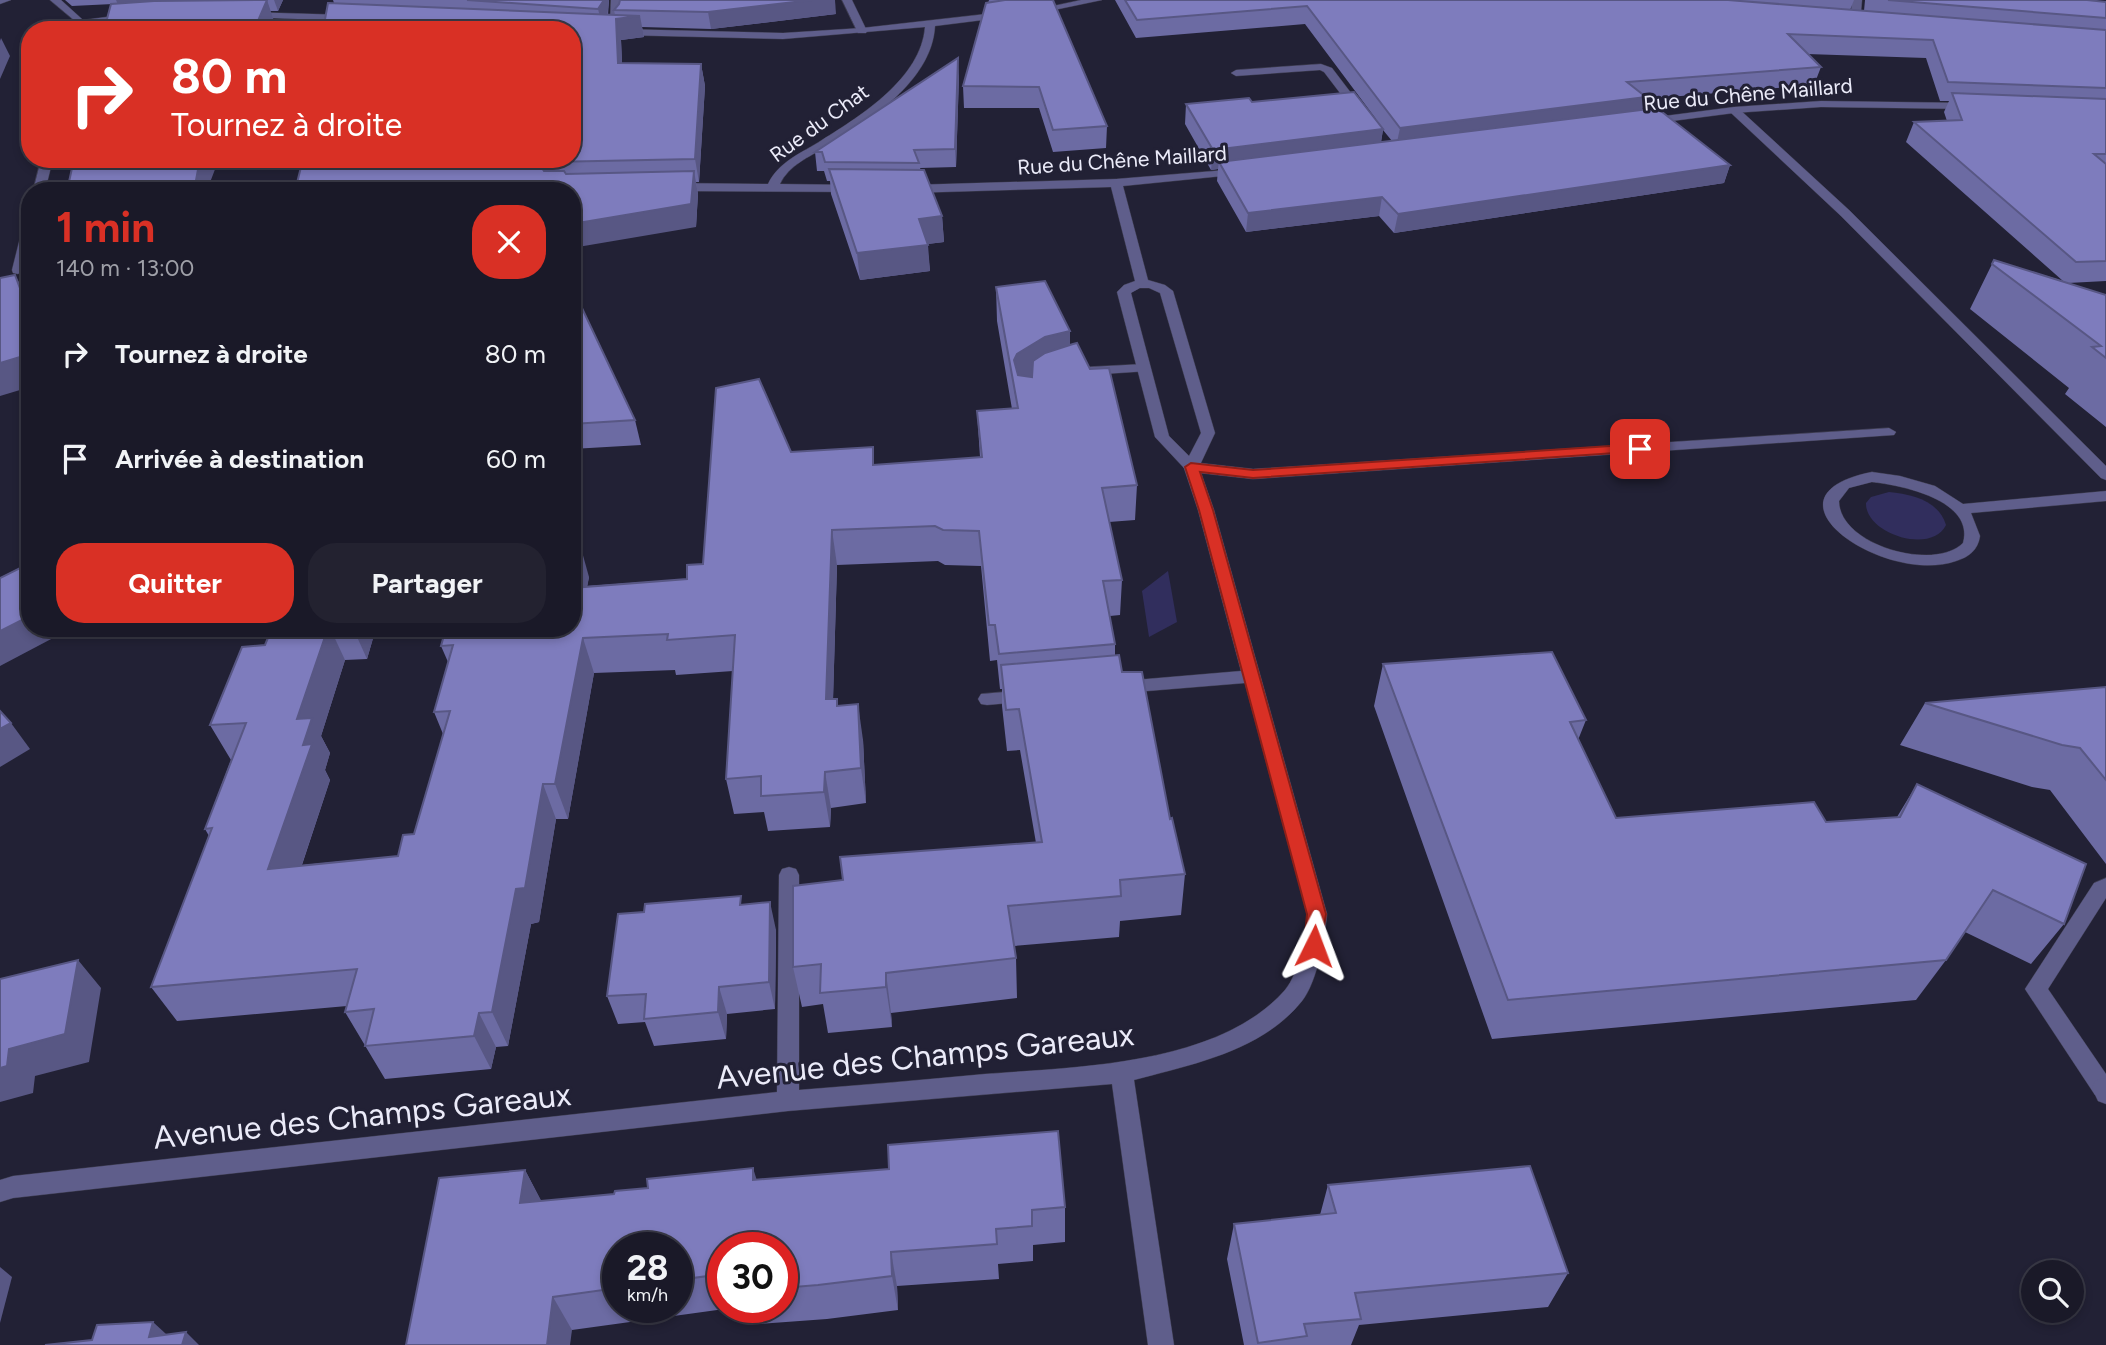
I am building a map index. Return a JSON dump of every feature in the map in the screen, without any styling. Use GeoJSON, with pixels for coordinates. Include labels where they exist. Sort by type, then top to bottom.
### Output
{"type":"FeatureCollection","features":[{"type":"Feature","properties":{"kind":"street"},"geometry":{"type":"LineString","coordinates":[[0,1],[6,0]]}},
{"type":"Feature","properties":{"kind":"street"},"geometry":{"type":"LineString","coordinates":[[55,0],[75,21]]}},
{"type":"Feature","properties":{"kind":"street"},"geometry":{"type":"LineString","coordinates":[[606,31],[615,20],[616,0]]}},
{"type":"Feature","properties":{"kind":"street"},"geometry":{"type":"LineString","coordinates":[[847,0],[862,31]]}},
{"type":"Feature","properties":{"kind":"street"},"geometry":{"type":"LineString","coordinates":[[592,30],[783,36],[862,31],[1043,10],[1097,0]]}},
{"type":"Feature","properties":{"kind":"street"},"geometry":{"type":"LineString","coordinates":[[1855,23],[1857,0]]}},
{"type":"Feature","properties":{"kind":"street"},"geometry":{"type":"LineString","coordinates":[[233,15],[358,19]]}},
{"type":"Feature","properties":{"kind":"street"},"geometry":{"type":"LineString","coordinates":[[111,21],[135,17]]}},
{"type":"Feature","properties":{"kind":"street"},"geometry":{"type":"LineString","coordinates":[[1842,22],[1868,24]]}},
{"type":"Feature","properties":{"kind":"street","name":"Rue du Chat"},"geometry":{"type":"LineString","coordinates":[[773,186],[779,172],[852,125],[894,90],[926,50],[930,41],[930,23]]}},
{"type":"Feature","properties":{"kind":"street"},"geometry":{"type":"LineString","coordinates":[[1236,73],[1314,66],[1328,70],[1369,124]]}},
{"type":"Feature","properties":{"kind":"street","name":"Rue du Chêne Maillard"},"geometry":{"type":"LineString","coordinates":[[1638,122],[1734,110],[1821,104],[1988,107]]}},
{"type":"Feature","properties":{"kind":"street"},"geometry":{"type":"LineString","coordinates":[[1734,110],[1845,213],[2106,475]]}},
{"type":"Feature","properties":{"kind":"street","name":"Rue du Chêne Maillard"},"geometry":{"type":"LineString","coordinates":[[898,188],[1116,183],[1250,171]]}},
{"type":"Feature","properties":{"kind":"street"},"geometry":{"type":"LineString","coordinates":[[1116,183],[1142,283],[1157,285],[1166,291],[1208,433],[1191,467],[1253,474],[1889,432]]}},
{"type":"Feature","properties":{"kind":"street"},"geometry":{"type":"LineString","coordinates":[[659,187],[870,188]]}},
{"type":"Feature","properties":{"kind":"street","name":"Avenue des Champs Gareaux"},"geometry":{"type":"LineString","coordinates":[[0,1191],[54,1182],[788,1101],[1122,1073],[1210,1048],[1255,1029],[1295,994],[1314,946],[1317,914],[1206,510],[1191,467],[1162,437],[1124,292],[1130,286],[1142,283]]}},
{"type":"Feature","properties":{"kind":"street"},"geometry":{"type":"LineString","coordinates":[[1077,372],[1144,368]]}},
{"type":"Feature","properties":{"kind":"street"},"geometry":{"type":"LineString","coordinates":[[1959,509],[1968,520],[1973,533],[1970,546],[1959,555],[1941,560],[1919,561],[1895,556],[1861,541],[1838,522],[1831,508],[1833,496],[1840,486],[1872,477],[1916,484],[1938,494],[1959,509],[2106,496]]}},
{"type":"Feature","properties":{"kind":"street"},"geometry":{"type":"LineString","coordinates":[[1098,690],[1251,676]]}},
{"type":"Feature","properties":{"kind":"street"},"geometry":{"type":"LineString","coordinates":[[988,699],[1043,694]]}},
{"type":"Feature","properties":{"kind":"street"},"geometry":{"type":"LineString","coordinates":[[788,1101],[789,875]]}},
{"type":"Feature","properties":{"kind":"street"},"geometry":{"type":"LineString","coordinates":[[2104,1091],[2036,989],[2101,889],[2106,886]]}},
{"type":"Feature","properties":{"kind":"street"},"geometry":{"type":"LineString","coordinates":[[1122,1073],[1161,1345]]}},
{"type":"Feature","properties":{"kind":"shaded area"},"geometry":{"type":"Polygon","coordinates":[[[1889,492],[1924,500],[1937,510],[1946,525],[1939,534],[1927,539],[1900,537],[1887,531],[1876,524],[1866,503],[1871,497],[1889,492]]]}},
{"type":"Feature","properties":{"kind":"shaded area"},"geometry":{"type":"Polygon","coordinates":[[[1168,571],[1177,622],[1149,637],[1142,591],[1168,571]]]}},
{"type":"Feature","properties":{"kind":"building"},"geometry":{"type":"Polygon","coordinates":[[[267,0],[258,21],[106,21],[111,4],[267,0]]]}},
{"type":"Feature","properties":{"kind":"building"},"geometry":{"type":"Polygon","coordinates":[[[467,0],[604,0],[598,9],[467,0]]]}},
{"type":"Feature","properties":{"kind":"building"},"geometry":{"type":"Polygon","coordinates":[[[620,0],[812,0],[708,12],[614,10],[620,0]]]}},
{"type":"Feature","properties":{"kind":"building"},"geometry":{"type":"Polygon","coordinates":[[[1005,0],[1053,0],[1107,126],[1053,130],[1039,87],[963,86],[986,3],[1005,0]]]}},
{"type":"Feature","properties":{"kind":"building"},"geometry":{"type":"Polygon","coordinates":[[[1125,0],[1728,0],[2106,30],[2106,88],[1948,82],[1933,40],[1788,34],[1821,67],[1627,82],[1646,97],[1400,128],[1307,6],[1137,20],[1125,0]]]}},
{"type":"Feature","properties":{"kind":"building"},"geometry":{"type":"Polygon","coordinates":[[[1888,0],[2087,0],[2106,2],[2106,18],[1888,0]]]}},
{"type":"Feature","properties":{"kind":"building"},"geometry":{"type":"Polygon","coordinates":[[[328,3],[640,16],[616,19],[618,63],[701,64],[695,159],[581,161],[581,21],[325,21],[328,3]]]}},
{"type":"Feature","properties":{"kind":"building"},"geometry":{"type":"Polygon","coordinates":[[[958,58],[955,149],[914,150],[919,163],[825,162],[822,152],[815,152],[958,58]]]}},
{"type":"Feature","properties":{"kind":"building"},"geometry":{"type":"Polygon","coordinates":[[[1354,92],[1383,129],[1213,150],[1186,104],[1249,98],[1252,102],[1354,92]]]}},
{"type":"Feature","properties":{"kind":"building"},"geometry":{"type":"Polygon","coordinates":[[[1952,93],[2106,99],[2106,154],[2094,154],[2106,164],[2106,261],[2076,262],[1914,122],[1962,120],[1952,93]]]}},
{"type":"Feature","properties":{"kind":"building"},"geometry":{"type":"Polygon","coordinates":[[[1657,108],[1730,165],[1398,214],[1382,197],[1248,213],[1219,162],[1657,108]]]}},
{"type":"Feature","properties":{"kind":"building"},"geometry":{"type":"Polygon","coordinates":[[[72,168],[198,168],[196,182],[69,182],[72,168]]]}},
{"type":"Feature","properties":{"kind":"building"},"geometry":{"type":"Polygon","coordinates":[[[301,168],[542,168],[544,171],[564,171],[566,174],[694,171],[691,204],[581,222],[581,182],[297,182],[301,168]]]}},
{"type":"Feature","properties":{"kind":"building"},"geometry":{"type":"Polygon","coordinates":[[[829,169],[924,170],[942,216],[919,219],[928,245],[857,253],[829,169]]]}},
{"type":"Feature","properties":{"kind":"building"},"geometry":{"type":"Polygon","coordinates":[[[1994,260],[2106,295],[2106,358],[2092,347],[2101,346],[1992,264],[1994,260]]]}},
{"type":"Feature","properties":{"kind":"building"},"geometry":{"type":"Polygon","coordinates":[[[15,275],[21,291],[21,357],[0,363],[0,278],[15,275]]]}},
{"type":"Feature","properties":{"kind":"building"},"geometry":{"type":"Polygon","coordinates":[[[1045,281],[1070,331],[1045,337],[1017,354],[1014,360],[1018,375],[1032,377],[1033,361],[1045,353],[1077,343],[1090,369],[1109,368],[1137,485],[1102,488],[1122,580],[1103,581],[1115,644],[999,654],[995,625],[989,625],[979,531],[943,530],[935,526],[832,530],[826,699],[837,699],[837,706],[858,704],[861,768],[825,772],[824,792],[761,796],[761,776],[726,779],[735,635],[667,640],[668,634],[583,638],[555,784],[543,784],[525,888],[516,889],[492,1012],[479,1013],[474,1036],[365,1046],[374,1009],[345,1012],[357,969],[151,987],[212,828],[205,829],[246,723],[210,725],[242,647],[265,645],[268,637],[325,637],[297,719],[312,718],[303,745],[312,744],[268,869],[398,856],[403,835],[414,834],[450,711],[434,712],[453,645],[441,646],[444,637],[581,637],[581,587],[687,579],[687,565],[703,564],[716,388],[759,379],[791,452],[873,447],[873,465],[982,457],[977,411],[1018,408],[996,287],[1045,281]]]}},
{"type":"Feature","properties":{"kind":"building"},"geometry":{"type":"Polygon","coordinates":[[[581,306],[635,420],[581,423],[581,306]]]}},
{"type":"Feature","properties":{"kind":"building"},"geometry":{"type":"Polygon","coordinates":[[[21,568],[21,620],[0,631],[0,578],[21,568]]]}},
{"type":"Feature","properties":{"kind":"building"},"geometry":{"type":"Polygon","coordinates":[[[1552,652],[1586,720],[1570,722],[1616,818],[1814,802],[1826,822],[1900,817],[1917,784],[2086,864],[2064,924],[1993,890],[1946,960],[1508,1000],[1383,664],[1552,652]]]}},
{"type":"Feature","properties":{"kind":"building"},"geometry":{"type":"Polygon","coordinates":[[[1119,655],[1122,672],[1142,672],[1170,819],[1172,818],[1185,874],[1120,880],[1121,896],[1008,906],[1016,958],[886,973],[886,987],[820,993],[821,964],[793,967],[793,886],[843,880],[840,857],[1042,842],[1019,709],[1006,710],[1001,665],[1119,655]]]}},
{"type":"Feature","properties":{"kind":"building"},"geometry":{"type":"Polygon","coordinates":[[[2106,687],[2106,780],[2080,748],[2062,745],[1925,703],[2106,687]]]}},
{"type":"Feature","properties":{"kind":"building"},"geometry":{"type":"Polygon","coordinates":[[[0,711],[11,723],[0,729],[0,711]]]}},
{"type":"Feature","properties":{"kind":"building"},"geometry":{"type":"Polygon","coordinates":[[[741,896],[740,905],[770,902],[769,982],[719,987],[718,1012],[644,1019],[646,994],[607,996],[618,914],[644,912],[645,904],[741,896]]]}},
{"type":"Feature","properties":{"kind":"building"},"geometry":{"type":"Polygon","coordinates":[[[78,960],[65,1034],[9,1049],[7,1066],[0,1068],[0,979],[78,960]]]}},
{"type":"Feature","properties":{"kind":"building"},"geometry":{"type":"Polygon","coordinates":[[[1058,1131],[1065,1207],[1032,1210],[1032,1226],[996,1229],[997,1244],[891,1252],[892,1276],[798,1287],[798,1232],[707,1232],[707,1276],[693,1278],[693,1232],[602,1232],[602,1290],[553,1297],[547,1345],[406,1345],[439,1178],[525,1170],[520,1203],[614,1194],[615,1191],[648,1188],[647,1179],[753,1168],[753,1180],[889,1169],[888,1145],[1058,1131]]]}},
{"type":"Feature","properties":{"kind":"building"},"geometry":{"type":"Polygon","coordinates":[[[1530,1166],[1568,1273],[1355,1293],[1361,1319],[1304,1324],[1307,1336],[1258,1343],[1234,1224],[1336,1213],[1328,1185],[1530,1166]]]}},
{"type":"Feature","properties":{"kind":"building"},"geometry":{"type":"Polygon","coordinates":[[[153,1322],[149,1337],[186,1332],[182,1345],[45,1345],[92,1340],[97,1325],[153,1322]]]}},
{"type":"Feature","properties":{"kind":"route"},"geometry":{"type":"LineString","coordinates":[[1314,946],[1317,914],[1206,510],[1191,467],[1253,474],[1640,449]]}}]}
